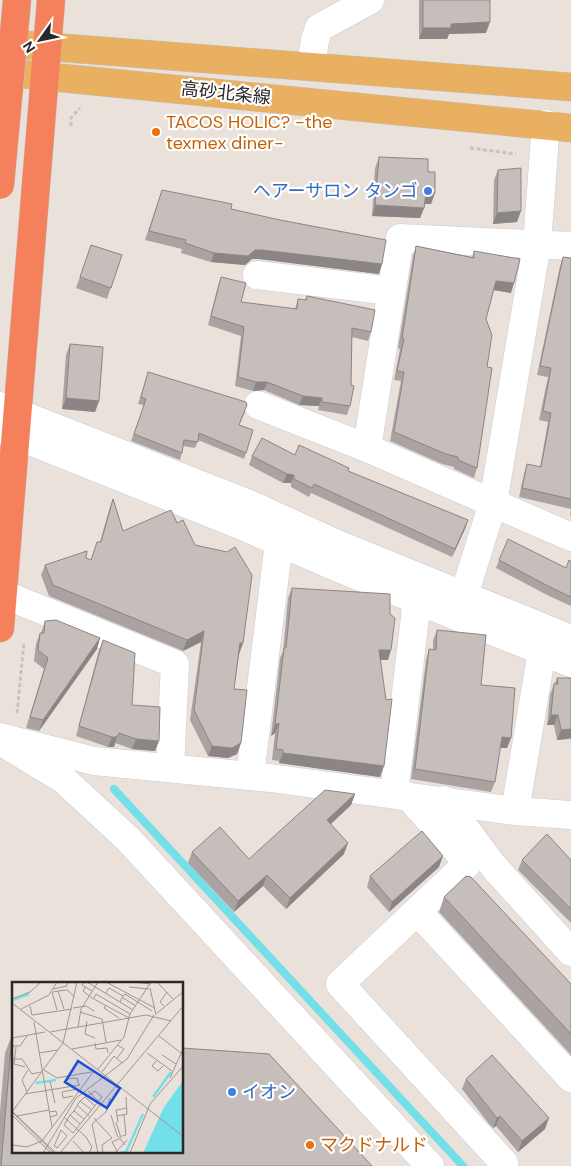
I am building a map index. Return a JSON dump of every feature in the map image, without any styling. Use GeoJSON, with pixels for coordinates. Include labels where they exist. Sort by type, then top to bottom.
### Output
{"type":"FeatureCollection","features":[{"type":"Feature","properties":{"kind":"highway"},"geometry":{"type":"LineString","coordinates":[[0,184],[17,0]]}},
{"type":"Feature","properties":{"kind":"highway"},"geometry":{"type":"LineString","coordinates":[[0,628],[3,594],[9,421],[45,76],[50,0]]}},
{"type":"Feature","properties":{"kind":"main road","name":"高砂北条線"},"geometry":{"type":"LineString","coordinates":[[0,43],[571,87]]}},
{"type":"Feature","properties":{"kind":"main road","name":"高砂北条線"},"geometry":{"type":"LineString","coordinates":[[0,72],[559,126]]}},
{"type":"Feature","properties":{"kind":"street"},"geometry":{"type":"LineString","coordinates":[[311,66],[314,40],[319,28],[370,0]]}},
{"type":"Feature","properties":{"kind":"street"},"geometry":{"type":"LineString","coordinates":[[464,595],[493,503],[537,244],[542,158],[559,126]]}},
{"type":"Feature","properties":{"kind":"street"},"geometry":{"type":"LineString","coordinates":[[367,448],[400,238],[571,246]]}},
{"type":"Feature","properties":{"kind":"street"},"geometry":{"type":"LineString","coordinates":[[257,275],[391,291]]}},
{"type":"Feature","properties":{"kind":"street"},"geometry":{"type":"LineString","coordinates":[[258,405],[367,448],[571,537]]}},
{"type":"Feature","properties":{"kind":"street"},"geometry":{"type":"LineString","coordinates":[[9,421],[279,542],[417,600],[553,640]]}},
{"type":"Feature","properties":{"kind":"street"},"geometry":{"type":"LineString","coordinates":[[9,421],[249,504],[338,544],[464,595],[553,640],[571,663]]}},
{"type":"Feature","properties":{"kind":"street"},"geometry":{"type":"LineString","coordinates":[[250,776],[279,542]]}},
{"type":"Feature","properties":{"kind":"street"},"geometry":{"type":"LineString","coordinates":[[3,594],[175,664],[170,768]]}},
{"type":"Feature","properties":{"kind":"street"},"geometry":{"type":"LineString","coordinates":[[417,600],[401,795],[468,863],[340,984],[504,1163]]}},
{"type":"Feature","properties":{"kind":"street"},"geometry":{"type":"LineString","coordinates":[[514,811],[553,640]]}},
{"type":"Feature","properties":{"kind":"street"},"geometry":{"type":"LineString","coordinates":[[6,732],[94,761],[250,776],[568,817]]}},
{"type":"Feature","properties":{"kind":"street"},"geometry":{"type":"LineString","coordinates":[[6,732],[63,779],[128,839],[430,1166]]}},
{"type":"Feature","properties":{"kind":"street"},"geometry":{"type":"LineString","coordinates":[[444,800],[494,867],[571,952]]}},
{"type":"Feature","properties":{"kind":"street"},"geometry":{"type":"LineString","coordinates":[[417,911],[571,1078]]}},
{"type":"Feature","properties":{"kind":"path"},"geometry":{"type":"LineString","coordinates":[[71,128],[72,118],[85,104]]}},
{"type":"Feature","properties":{"kind":"path"},"geometry":{"type":"LineString","coordinates":[[467,148],[542,158]]}},
{"type":"Feature","properties":{"kind":"path"},"geometry":{"type":"LineString","coordinates":[[6,732],[28,604]]}},
{"type":"Feature","properties":{"kind":"building"},"geometry":{"type":"Polygon","coordinates":[[[423,0],[490,0],[490,22],[451,24],[451,28],[423,28],[423,0]]]}},
{"type":"Feature","properties":{"kind":"building"},"geometry":{"type":"Polygon","coordinates":[[[379,157],[428,159],[428,172],[435,172],[435,193],[426,193],[424,208],[375,205],[379,157]]]}},
{"type":"Feature","properties":{"kind":"building"},"geometry":{"type":"Polygon","coordinates":[[[521,168],[521,211],[497,213],[498,170],[521,168]]]}},
{"type":"Feature","properties":{"kind":"building"},"geometry":{"type":"Polygon","coordinates":[[[162,190],[232,204],[231,209],[280,220],[386,240],[382,264],[262,250],[255,250],[248,256],[214,253],[185,243],[186,240],[149,231],[162,190]]]}},
{"type":"Feature","properties":{"kind":"building"},"geometry":{"type":"Polygon","coordinates":[[[91,245],[122,255],[111,288],[80,277],[91,245]]]}},
{"type":"Feature","properties":{"kind":"building"},"geometry":{"type":"Polygon","coordinates":[[[416,246],[474,258],[474,251],[520,259],[514,283],[496,281],[486,319],[492,335],[487,367],[492,368],[477,468],[458,460],[458,457],[446,454],[394,432],[404,372],[397,371],[404,339],[402,339],[416,246]]]}},
{"type":"Feature","properties":{"kind":"building"},"geometry":{"type":"Polygon","coordinates":[[[563,257],[571,258],[571,499],[522,488],[527,464],[541,467],[551,413],[543,411],[551,368],[540,366],[563,257]]]}},
{"type":"Feature","properties":{"kind":"building"},"geometry":{"type":"Polygon","coordinates":[[[221,277],[246,283],[241,302],[297,309],[298,299],[306,300],[307,296],[375,310],[371,332],[352,328],[351,385],[354,386],[350,406],[322,402],[322,398],[303,396],[267,382],[256,382],[238,377],[244,327],[211,316],[221,277]]]}},
{"type":"Feature","properties":{"kind":"building"},"geometry":{"type":"Polygon","coordinates":[[[70,344],[103,347],[99,401],[66,398],[70,344]]]}},
{"type":"Feature","properties":{"kind":"building"},"geometry":{"type":"Polygon","coordinates":[[[148,372],[246,402],[247,405],[239,425],[253,430],[246,453],[199,433],[198,442],[184,440],[182,453],[134,434],[146,399],[141,397],[148,372]]]}},
{"type":"Feature","properties":{"kind":"building"},"geometry":{"type":"Polygon","coordinates":[[[262,438],[295,455],[299,445],[349,468],[348,471],[468,520],[455,549],[314,484],[312,488],[294,479],[294,475],[287,474],[252,456],[262,438]]]}},
{"type":"Feature","properties":{"kind":"building"},"geometry":{"type":"Polygon","coordinates":[[[113,499],[123,531],[171,510],[177,523],[183,520],[195,545],[227,552],[235,547],[252,575],[243,643],[240,643],[234,689],[247,690],[241,743],[232,748],[212,746],[194,710],[204,631],[187,640],[53,585],[45,565],[87,551],[86,558],[91,560],[97,542],[101,542],[113,499]]]}},
{"type":"Feature","properties":{"kind":"building"},"geometry":{"type":"Polygon","coordinates":[[[508,539],[566,568],[569,560],[571,561],[571,597],[499,560],[508,539]]]}},
{"type":"Feature","properties":{"kind":"building"},"geometry":{"type":"Polygon","coordinates":[[[292,588],[390,594],[390,614],[395,618],[391,650],[379,650],[386,700],[392,699],[384,766],[283,753],[283,750],[276,749],[279,723],[275,725],[292,588]]]}},
{"type":"Feature","properties":{"kind":"building"},"geometry":{"type":"Polygon","coordinates":[[[56,620],[100,638],[43,720],[30,717],[48,658],[38,650],[40,633],[44,633],[45,621],[56,620]]]}},
{"type":"Feature","properties":{"kind":"building"},"geometry":{"type":"Polygon","coordinates":[[[437,630],[486,635],[481,685],[515,688],[511,738],[502,737],[495,782],[415,769],[429,649],[436,650],[437,630]]]}},
{"type":"Feature","properties":{"kind":"building"},"geometry":{"type":"Polygon","coordinates":[[[103,640],[135,653],[132,705],[160,707],[159,741],[136,739],[119,733],[117,737],[112,737],[79,726],[103,640]]]}},
{"type":"Feature","properties":{"kind":"building"},"geometry":{"type":"Polygon","coordinates":[[[557,678],[571,678],[571,729],[561,730],[558,715],[551,715],[554,684],[558,684],[557,678]]]}},
{"type":"Feature","properties":{"kind":"building"},"geometry":{"type":"Polygon","coordinates":[[[325,790],[355,794],[327,820],[348,843],[290,898],[267,875],[238,901],[192,852],[220,827],[249,859],[325,790]]]}},
{"type":"Feature","properties":{"kind":"building"},"geometry":{"type":"Polygon","coordinates":[[[422,831],[443,856],[392,902],[370,876],[422,831]]]}},
{"type":"Feature","properties":{"kind":"building"},"geometry":{"type":"Polygon","coordinates":[[[547,834],[571,860],[571,909],[522,860],[547,834]]]}},
{"type":"Feature","properties":{"kind":"building"},"geometry":{"type":"Polygon","coordinates":[[[466,876],[471,877],[571,984],[571,1034],[444,897],[466,876]]]}},
{"type":"Feature","properties":{"kind":"building","name":"イオン"},"geometry":{"type":"Polygon","coordinates":[[[12,1035],[12,1154],[184,1154],[184,1048],[269,1054],[372,1166],[1,1166],[12,1035]]]}},
{"type":"Feature","properties":{"kind":"building"},"geometry":{"type":"Polygon","coordinates":[[[492,1055],[549,1118],[522,1141],[500,1116],[497,1118],[466,1079],[492,1055]]]}},
{"type":"Feature","properties":{"kind":"waterway"},"geometry":{"type":"LineString","coordinates":[[114,789],[463,1166]]}},
{"type":"Feature","properties":{"kind":"place","name":"TACOS HOLIC? -the texmex diner-"},"geometry":{"type":"Point","coordinates":[156,132]}},
{"type":"Feature","properties":{"kind":"place","name":"ヘアーサロン タンゴ"},"geometry":{"type":"Point","coordinates":[428,191]}},
{"type":"Feature","properties":{"kind":"place","name":"イオン"},"geometry":{"type":"Point","coordinates":[232,1092]}},
{"type":"Feature","properties":{"kind":"place","name":"マクドナルド"},"geometry":{"type":"Point","coordinates":[310,1145]}}]}
